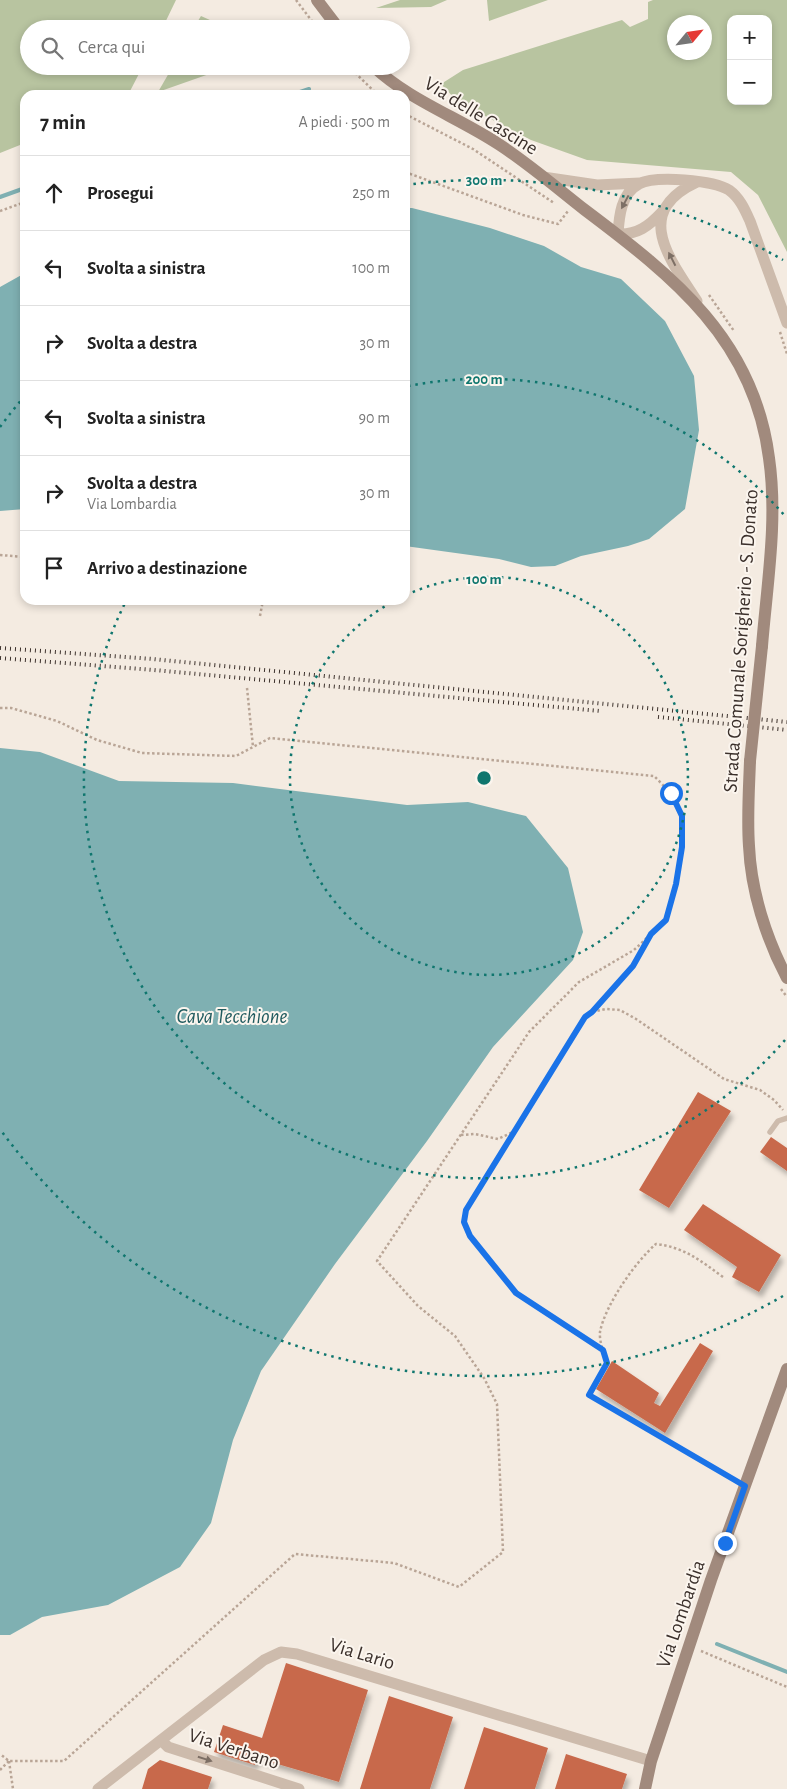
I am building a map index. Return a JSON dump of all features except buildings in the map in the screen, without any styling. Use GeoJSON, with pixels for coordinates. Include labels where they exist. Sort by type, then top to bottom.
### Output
{"type":"FeatureCollection","features":[{"type":"Feature","properties":{"kind":"street"},"geometry":{"type":"LineString","coordinates":[[317,0],[332,20]]}},
{"type":"Feature","properties":{"kind":"street","name":"Via delle Cascine"},"geometry":{"type":"LineString","coordinates":[[385,75],[405,90]]}},
{"type":"Feature","properties":{"kind":"street","name":"Via delle Cascine"},"geometry":{"type":"LineString","coordinates":[[410,94],[421,102],[502,146],[618,234]]}},
{"type":"Feature","properties":{"kind":"street"},"geometry":{"type":"LineString","coordinates":[[543,177],[597,185],[663,180],[698,181],[727,189],[738,198],[743,207],[787,323]]}},
{"type":"Feature","properties":{"kind":"street"},"geometry":{"type":"LineString","coordinates":[[640,183],[626,198],[621,209],[618,234],[628,234],[640,230],[662,212],[670,199],[682,189],[698,181]]}},
{"type":"Feature","properties":{"kind":"street"},"geometry":{"type":"LineString","coordinates":[[662,212],[660,227],[662,241],[681,277],[707,316]]}},
{"type":"Feature","properties":{"kind":"street","name":"Strada Comunale Sorigherio - S. Donato"},"geometry":{"type":"LineString","coordinates":[[618,234],[675,283],[719,331],[745,376],[754,397],[769,457],[772,491],[771,543],[750,761],[749,848],[757,900],[772,946],[787,978]]}},
{"type":"Feature","properties":{"kind":"street","name":"Via Lombardia"},"geometry":{"type":"LineString","coordinates":[[645,1789],[651,1762],[689,1647],[787,1369]]}},
{"type":"Feature","properties":{"kind":"street","name":"Via Lario"},"geometry":{"type":"LineString","coordinates":[[98,1789],[264,1660],[280,1652],[297,1654],[651,1762]]}},
{"type":"Feature","properties":{"kind":"street","name":"Via Verbano"},"geometry":{"type":"LineString","coordinates":[[161,1740],[168,1747],[299,1789]]}},
{"type":"Feature","properties":{"kind":"lane"},"geometry":{"type":"LineString","coordinates":[[770,1132],[778,1121],[787,1118]]}},
{"type":"Feature","properties":{"kind":"path"},"geometry":{"type":"LineString","coordinates":[[296,0],[311,20]]}},
{"type":"Feature","properties":{"kind":"path"},"geometry":{"type":"LineString","coordinates":[[357,75],[373,90]]}},
{"type":"Feature","properties":{"kind":"path"},"geometry":{"type":"LineString","coordinates":[[410,117],[473,149],[567,212],[558,224],[548,222],[523,215],[410,174]]}},
{"type":"Feature","properties":{"kind":"path"},"geometry":{"type":"LineString","coordinates":[[0,211],[20,204]]}},
{"type":"Feature","properties":{"kind":"path"},"geometry":{"type":"LineString","coordinates":[[0,555],[20,557]]}},
{"type":"Feature","properties":{"kind":"path"},"geometry":{"type":"LineString","coordinates":[[260,616],[262,605]]}},
{"type":"Feature","properties":{"kind":"path"},"geometry":{"type":"LineString","coordinates":[[247,688],[253,747]]}},
{"type":"Feature","properties":{"kind":"path"},"geometry":{"type":"LineString","coordinates":[[0,708],[11,708],[57,721],[97,740],[142,753],[236,756],[270,738],[654,776],[671,793],[682,816],[682,847],[676,884],[666,920],[634,950],[579,982],[529,1032],[377,1261],[418,1306],[455,1336],[484,1378],[497,1404],[503,1552],[459,1587],[394,1562],[295,1554],[64,1761],[9,1761],[0,1754]]}},
{"type":"Feature","properties":{"kind":"path"},"geometry":{"type":"LineString","coordinates":[[603,1350],[516,1293],[470,1236],[464,1222],[466,1210],[585,1017],[592,1012],[633,966],[651,934]]}},
{"type":"Feature","properties":{"kind":"path"},"geometry":{"type":"LineString","coordinates":[[592,1012],[606,1009],[620,1010],[724,1079],[760,1090],[774,1100],[784,1111],[787,1118]]}},
{"type":"Feature","properties":{"kind":"path"},"geometry":{"type":"LineString","coordinates":[[461,1135],[475,1134],[498,1139],[514,1132]]}},
{"type":"Feature","properties":{"kind":"path"},"geometry":{"type":"LineString","coordinates":[[723,1277],[688,1252],[672,1246],[656,1244],[645,1254],[624,1282],[607,1313],[600,1334],[607,1363],[589,1395],[745,1486]]}},
{"type":"Feature","properties":{"kind":"path"},"geometry":{"type":"LineString","coordinates":[[689,1647],[787,1687]]}},
{"type":"Feature","properties":{"kind":"path"},"geometry":{"type":"LineString","coordinates":[[0,1770],[9,1761]]}},
{"type":"Feature","properties":{"kind":"path"},"geometry":{"type":"LineString","coordinates":[[9,1761],[13,1789]]}},
{"type":"Feature","properties":{"kind":"green space"},"geometry":{"type":"Polygon","coordinates":[[[0,0],[176,0],[166,20],[20,20],[20,75],[138,75],[131,90],[20,90],[20,145],[0,153],[0,0]]]}},
{"type":"Feature","properties":{"kind":"green space"},"geometry":{"type":"Polygon","coordinates":[[[400,0],[447,0],[431,7],[376,8],[400,0]]]}},
{"type":"Feature","properties":{"kind":"green space"},"geometry":{"type":"Polygon","coordinates":[[[487,0],[548,0],[489,21],[487,0]]]}},
{"type":"Feature","properties":{"kind":"green space"},"geometry":{"type":"Polygon","coordinates":[[[653,0],[787,0],[787,252],[758,195],[731,172],[587,160],[531,140],[458,102],[441,84],[463,70],[622,20],[630,27],[648,19],[648,2],[653,0]]]}},
{"type":"Feature","properties":{"kind":"green space"},"geometry":{"type":"Polygon","coordinates":[[[201,16],[210,20],[199,20],[201,16]]]}},
{"type":"Feature","properties":{"kind":"green space"},"geometry":{"type":"Polygon","coordinates":[[[168,75],[206,75],[164,90],[159,90],[168,75]]]}},
{"type":"Feature","properties":{"kind":"water"},"geometry":{"type":"Polygon","coordinates":[[[410,208],[490,228],[544,246],[581,267],[621,279],[665,321],[694,376],[699,430],[685,509],[649,539],[628,546],[581,556],[555,566],[531,567],[499,559],[410,547],[410,208]]]}},
{"type":"Feature","properties":{"kind":"water"},"geometry":{"type":"Polygon","coordinates":[[[20,276],[20,509],[0,511],[0,287],[20,276]]]}},
{"type":"Feature","properties":{"kind":"water","name":"Cava Tecchione"},"geometry":{"type":"Polygon","coordinates":[[[0,748],[40,752],[119,781],[233,783],[407,805],[468,802],[526,816],[568,868],[583,932],[573,960],[493,1047],[427,1141],[335,1264],[261,1371],[233,1440],[211,1523],[180,1567],[108,1605],[42,1617],[10,1635],[0,1635],[0,748]]]}},
{"type":"Feature","properties":{"kind":"waterway"},"geometry":{"type":"LineString","coordinates":[[0,197],[20,190]]}},
{"type":"Feature","properties":{"kind":"waterway"},"geometry":{"type":"LineString","coordinates":[[717,1644],[787,1672]]}},
{"type":"Feature","properties":{"kind":"railway"},"geometry":{"type":"LineString","coordinates":[[0,648],[153,659],[787,722]]}},
{"type":"Feature","properties":{"kind":"railway"},"geometry":{"type":"LineString","coordinates":[[0,658],[154,670],[600,711]]}},
{"type":"Feature","properties":{"kind":"railway"},"geometry":{"type":"LineString","coordinates":[[658,717],[787,730]]}},
{"type":"Feature","properties":{"kind":"route"},"geometry":{"type":"LineString","coordinates":[[671,793],[682,816],[682,847],[676,884],[666,920],[651,934],[633,966],[592,1012],[585,1017],[466,1210],[464,1222],[470,1236],[516,1293],[603,1350],[607,1363],[589,1395],[745,1486],[725,1543]]}}]}
